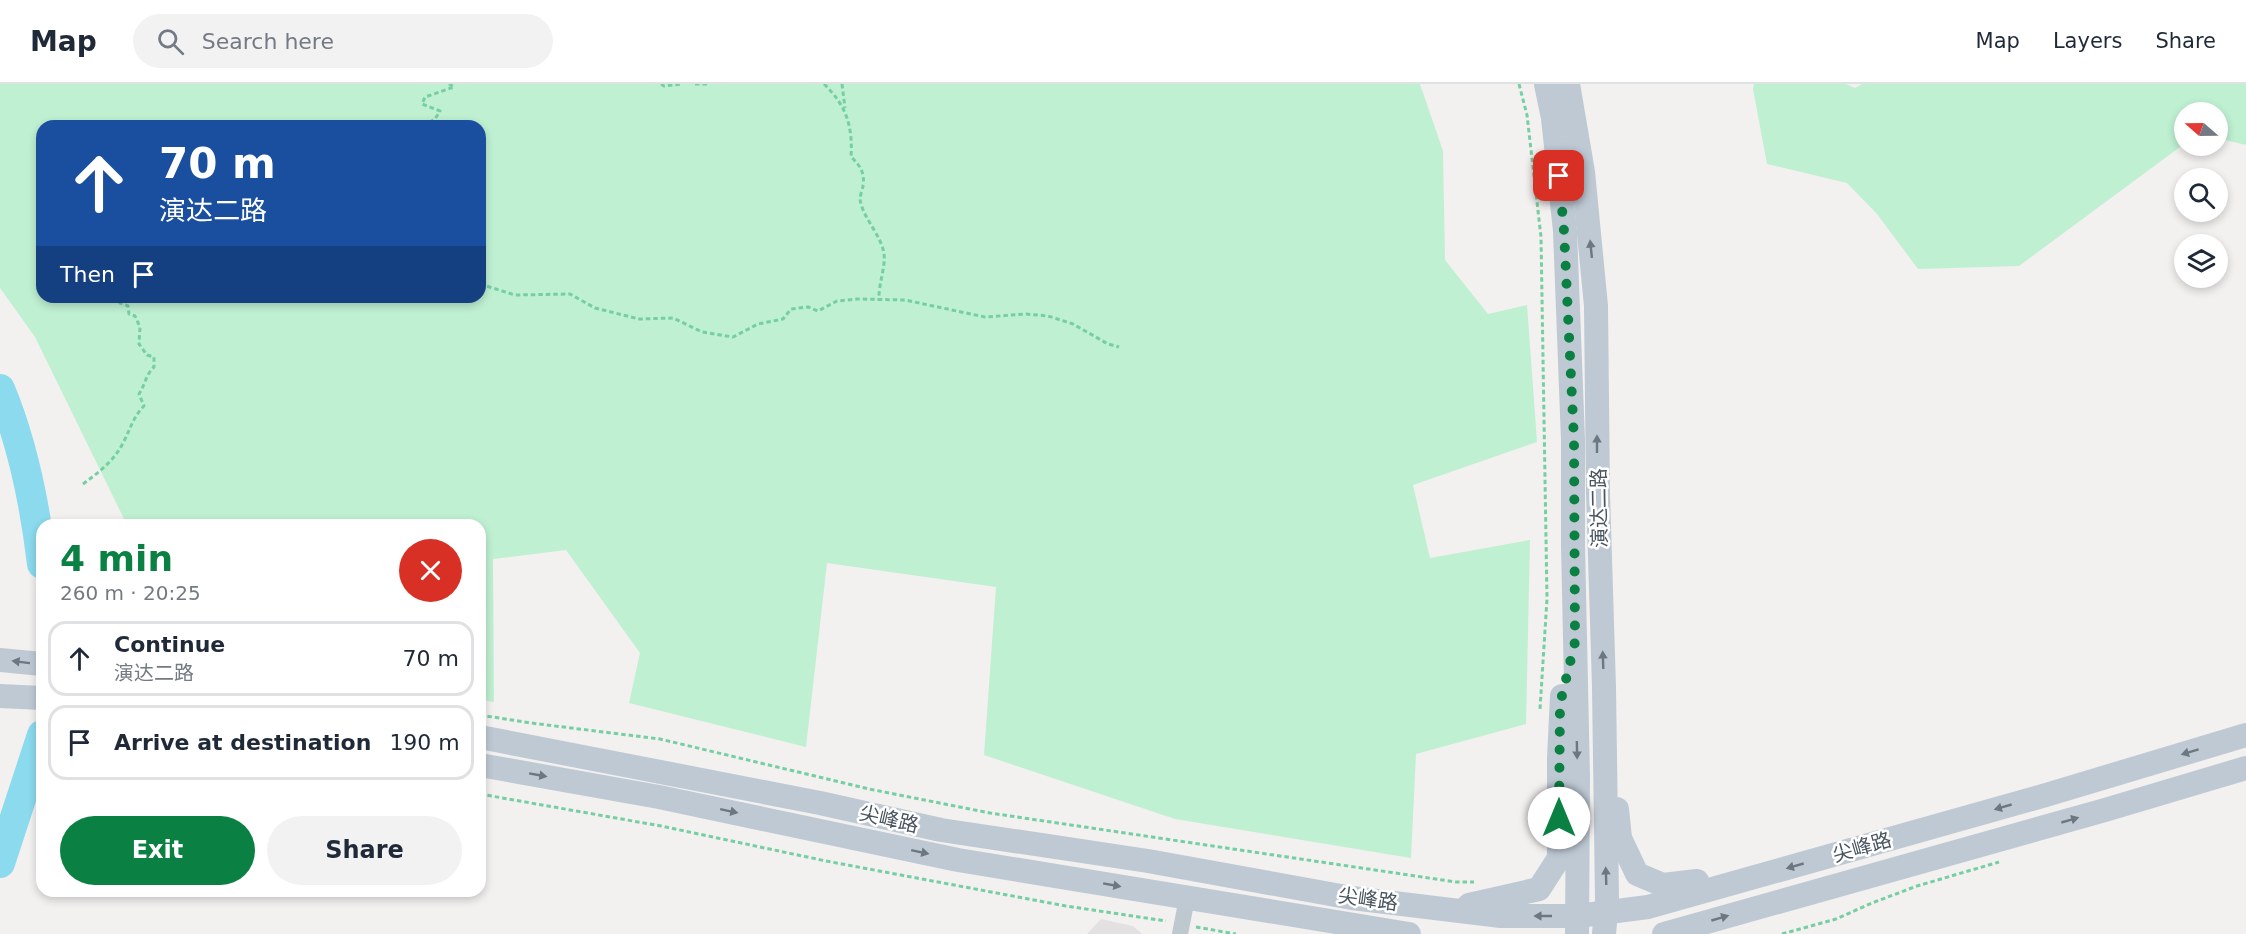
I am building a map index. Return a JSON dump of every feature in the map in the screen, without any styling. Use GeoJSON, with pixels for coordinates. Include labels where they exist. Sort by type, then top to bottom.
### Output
{"type":"FeatureCollection","features":[{"type":"Feature","properties":{"kind":"main road","name":"演达二路"},"geometry":{"type":"LineString","coordinates":[[1546,84],[1553,118],[1565,242],[1574,440],[1577,925]]}},
{"type":"Feature","properties":{"kind":"main road","name":"演达二路"},"geometry":{"type":"LineString","coordinates":[[1568,84],[1583,172],[1596,306],[1605,923]]}},
{"type":"Feature","properties":{"kind":"main road"},"geometry":{"type":"LineString","coordinates":[[1559,176],[1583,172]]}},
{"type":"Feature","properties":{"kind":"main road"},"geometry":{"type":"LineString","coordinates":[[1573,503],[1598,502]]}},
{"type":"Feature","properties":{"kind":"main road"},"geometry":{"type":"LineString","coordinates":[[1442,909],[1484,903],[1539,890],[1559,858],[1560,704],[1575,642]]}},
{"type":"Feature","properties":{"kind":"main road"},"geometry":{"type":"LineString","coordinates":[[0,660],[36,663]]}},
{"type":"Feature","properties":{"kind":"main road"},"geometry":{"type":"LineString","coordinates":[[0,696],[36,698]]}},
{"type":"Feature","properties":{"kind":"main road"},"geometry":{"type":"LineString","coordinates":[[1603,700],[1620,838],[1637,873],[1663,885],[1768,873]]}},
{"type":"Feature","properties":{"kind":"main road","name":"尖峰路"},"geometry":{"type":"LineString","coordinates":[[486,738],[820,803],[941,830],[1148,861],[1352,898],[1577,925],[1605,923],[1648,907],[2094,781],[2246,735]]}},
{"type":"Feature","properties":{"kind":"main road","name":"尖峰路"},"geometry":{"type":"LineString","coordinates":[[486,766],[659,796],[993,865],[1409,934]]}},
{"type":"Feature","properties":{"kind":"main road","name":"尖峰路"},"geometry":{"type":"LineString","coordinates":[[1664,934],[2246,768]]}},
{"type":"Feature","properties":{"kind":"main road"},"geometry":{"type":"LineString","coordinates":[[2094,781],[2105,810]]}},
{"type":"Feature","properties":{"kind":"main road"},"geometry":{"type":"LineString","coordinates":[[1918,831],[1928,860]]}},
{"type":"Feature","properties":{"kind":"main road"},"geometry":{"type":"LineString","coordinates":[[993,865],[997,839]]}},
{"type":"Feature","properties":{"kind":"street"},"geometry":{"type":"LineString","coordinates":[[1181,929],[1187,898]]}},
{"type":"Feature","properties":{"kind":"path"},"geometry":{"type":"LineString","coordinates":[[433,120],[440,111],[422,104],[425,97],[454,87],[449,84]]}},
{"type":"Feature","properties":{"kind":"path"},"geometry":{"type":"LineString","coordinates":[[661,84],[664,86],[681,84]]}},
{"type":"Feature","properties":{"kind":"path"},"geometry":{"type":"LineString","coordinates":[[695,84],[707,84]]}},
{"type":"Feature","properties":{"kind":"path"},"geometry":{"type":"LineString","coordinates":[[824,84],[845,110]]}},
{"type":"Feature","properties":{"kind":"path"},"geometry":{"type":"LineString","coordinates":[[842,84],[852,143],[851,157],[861,165],[864,182],[860,199],[870,226],[880,240],[885,256],[878,288],[879,301]]}},
{"type":"Feature","properties":{"kind":"path"},"geometry":{"type":"LineString","coordinates":[[1519,84],[1527,116],[1541,237],[1547,599],[1540,717]]}},
{"type":"Feature","properties":{"kind":"path"},"geometry":{"type":"LineString","coordinates":[[486,286],[514,295],[570,294],[595,308],[639,319],[673,318],[702,332],[733,337],[758,324],[783,319],[791,309],[808,307],[818,311],[837,301],[857,299],[905,300],[985,317],[1026,314],[1048,316],[1073,324],[1108,344],[1119,347]]}},
{"type":"Feature","properties":{"kind":"path"},"geometry":{"type":"LineString","coordinates":[[83,484],[103,470],[116,455],[136,414],[144,406],[139,394],[145,386],[149,372],[154,367],[154,357],[147,355],[139,344],[140,327],[135,316],[129,314],[128,306],[120,303]]}},
{"type":"Feature","properties":{"kind":"path"},"geometry":{"type":"LineString","coordinates":[[486,716],[660,739],[869,789],[990,813],[1456,882],[1475,882]]}},
{"type":"Feature","properties":{"kind":"path"},"geometry":{"type":"LineString","coordinates":[[486,795],[661,826],[826,861],[1181,929],[1236,934]]}},
{"type":"Feature","properties":{"kind":"path"},"geometry":{"type":"LineString","coordinates":[[1782,934],[1836,919],[1917,886],[2008,860]]}},
{"type":"Feature","properties":{"kind":"shaded area"},"geometry":{"type":"Polygon","coordinates":[[[1101,919],[1133,926],[1142,934],[1087,934],[1101,919]]]}},
{"type":"Feature","properties":{"kind":"green space"},"geometry":{"type":"Polygon","coordinates":[[[0,84],[1420,84],[1443,151],[1445,260],[1488,314],[1527,305],[1537,442],[1413,485],[1430,558],[1530,540],[1526,724],[1416,754],[1411,858],[1175,819],[984,755],[996,587],[827,563],[806,747],[629,703],[640,653],[566,550],[493,559],[494,702],[486,701],[486,519],[124,519],[35,337],[0,288],[0,84]]]}},
{"type":"Feature","properties":{"kind":"green space"},"geometry":{"type":"Polygon","coordinates":[[[1754,84],[1846,84],[1855,88],[1862,84],[2246,84],[2246,145],[2228,141],[2228,102],[2174,102],[2174,151],[2019,266],[1918,269],[1877,214],[1847,183],[1767,164],[1754,84]]]}},
{"type":"Feature","properties":{"kind":"waterway"},"geometry":{"type":"LineString","coordinates":[[0,389],[15,431],[36,520]]}},
{"type":"Feature","properties":{"kind":"waterway"},"geometry":{"type":"LineString","coordinates":[[0,863],[36,753]]}},
{"type":"Feature","properties":{"kind":"route"},"geometry":{"type":"LineString","coordinates":[[1559,176],[1564,231],[1574,440],[1575,642],[1560,704],[1559,818]]}}]}
